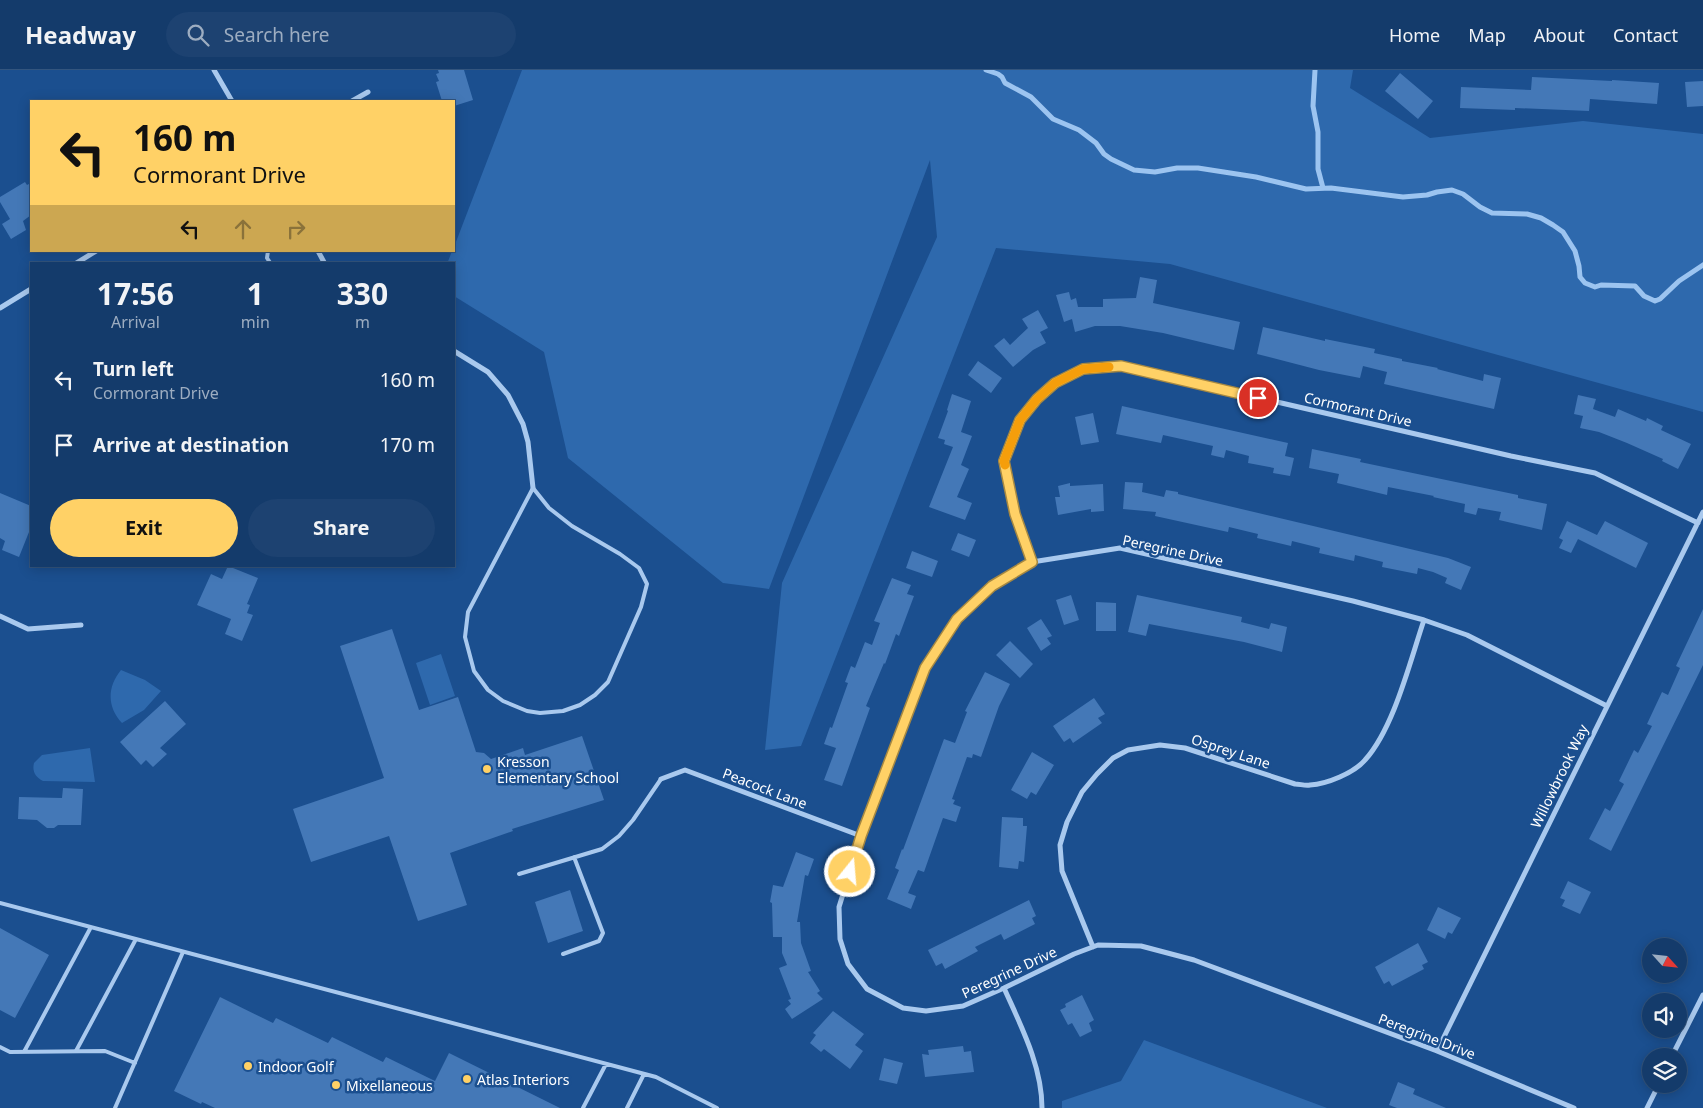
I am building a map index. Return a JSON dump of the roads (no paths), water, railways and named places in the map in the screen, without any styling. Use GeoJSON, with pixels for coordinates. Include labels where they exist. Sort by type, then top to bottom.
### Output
{"type":"FeatureCollection","features":[{"type":"Feature","properties":{"kind":"street"},"geometry":{"type":"LineString","coordinates":[[214,70],[231,100]]}},
{"type":"Feature","properties":{"kind":"street"},"geometry":{"type":"LineString","coordinates":[[354,100],[368,92]]}},
{"type":"Feature","properties":{"kind":"street"},"geometry":{"type":"LineString","coordinates":[[78,262],[94,252]]}},
{"type":"Feature","properties":{"kind":"street"},"geometry":{"type":"LineString","coordinates":[[0,308],[30,290]]}},
{"type":"Feature","properties":{"kind":"street"},"geometry":{"type":"LineString","coordinates":[[455,352],[488,372],[508,395],[523,424],[528,442],[533,488]]}},
{"type":"Feature","properties":{"kind":"street","name":"Cormorant Drive"},"geometry":{"type":"LineString","coordinates":[[1032,562],[1015,514],[1004,461],[1020,420],[1037,399],[1055,383],[1083,369],[1121,366],[1511,456],[1595,473],[1698,523]]}},
{"type":"Feature","properties":{"kind":"street","name":"Willowbrook Way"},"geometry":{"type":"LineString","coordinates":[[1437,1051],[1703,512]]}},
{"type":"Feature","properties":{"kind":"street","name":"Peregrine Drive"},"geometry":{"type":"LineString","coordinates":[[1574,1108],[1437,1051],[1194,960],[1141,946],[1098,945],[1074,954],[963,1006],[926,1011],[903,1008],[867,989],[848,964],[840,939],[839,907],[861,836],[925,668],[957,619],[992,586],[1032,562],[1120,548],[1353,602],[1424,620],[1468,635],[1607,706]]}},
{"type":"Feature","properties":{"kind":"street"},"geometry":{"type":"LineString","coordinates":[[0,616],[28,629],[82,625]]}},
{"type":"Feature","properties":{"kind":"street","name":"Osprey Lane"},"geometry":{"type":"LineString","coordinates":[[1093,947],[1062,871],[1060,845],[1067,822],[1082,792],[1112,758],[1128,750],[1160,745],[1185,748],[1295,784],[1310,785],[1338,778],[1361,764],[1379,740],[1392,716],[1424,620]]}},
{"type":"Feature","properties":{"kind":"street","name":"Peacock Lane"},"geometry":{"type":"LineString","coordinates":[[661,779],[685,770],[861,836]]}},
{"type":"Feature","properties":{"kind":"street"},"geometry":{"type":"LineString","coordinates":[[1004,988],[1027,1040],[1035,1064],[1042,1108]]}},
{"type":"Feature","properties":{"kind":"street"},"geometry":{"type":"LineString","coordinates":[[1676,1048],[1703,994]]}},
{"type":"Feature","properties":{"kind":"street"},"geometry":{"type":"LineString","coordinates":[[1647,1108],[1654,1093]]}},
{"type":"Feature","properties":{"kind":"lane"},"geometry":{"type":"LineString","coordinates":[[533,488],[549,508],[572,526],[620,554],[639,568],[647,584],[641,607],[608,682],[596,695],[580,705],[563,711],[540,713],[527,711],[502,701],[488,690],[474,671],[465,637],[468,612],[533,488]]}},
{"type":"Feature","properties":{"kind":"lane"},"geometry":{"type":"LineString","coordinates":[[519,874],[602,849],[619,836],[633,820],[661,779]]}},
{"type":"Feature","properties":{"kind":"lane"},"geometry":{"type":"LineString","coordinates":[[563,954],[599,941],[603,933],[574,857]]}},
{"type":"Feature","properties":{"kind":"lane"},"geometry":{"type":"LineString","coordinates":[[0,903],[656,1077],[717,1108]]}},
{"type":"Feature","properties":{"kind":"lane"},"geometry":{"type":"LineString","coordinates":[[24,1052],[91,927]]}},
{"type":"Feature","properties":{"kind":"lane"},"geometry":{"type":"LineString","coordinates":[[76,1051],[136,939]]}},
{"type":"Feature","properties":{"kind":"lane"},"geometry":{"type":"LineString","coordinates":[[114,1108],[183,952]]}},
{"type":"Feature","properties":{"kind":"lane"},"geometry":{"type":"LineString","coordinates":[[0,1047],[10,1052],[105,1050],[134,1063]]}},
{"type":"Feature","properties":{"kind":"lane"},"geometry":{"type":"LineString","coordinates":[[583,1108],[606,1064]]}},
{"type":"Feature","properties":{"kind":"lane"},"geometry":{"type":"LineString","coordinates":[[627,1108],[644,1074]]}},
{"type":"Feature","properties":{"kind":"waterway"},"geometry":{"type":"LineString","coordinates":[[986,70],[998,74],[1005,83],[1031,97],[1053,119],[1079,130],[1096,143],[1104,154],[1111,159],[1134,170],[1155,172],[1177,168],[1198,168],[1256,177],[1306,189],[1331,188],[1403,197],[1452,190],[1463,194],[1480,207],[1492,213],[1527,214],[1541,218],[1563,232],[1575,251],[1580,277],[1585,283],[1595,287],[1601,285],[1635,286],[1644,296],[1655,301],[1660,299],[1679,281],[1703,265]]}},
{"type":"Feature","properties":{"kind":"waterway"},"geometry":{"type":"LineString","coordinates":[[1315,70],[1313,106],[1318,132],[1318,169],[1323,188]]}},
{"type":"Feature","properties":{"kind":"place","name":"Kresson Elementary School"},"geometry":{"type":"Point","coordinates":[487,769]}},
{"type":"Feature","properties":{"kind":"place","name":"Indoor Golf"},"geometry":{"type":"Point","coordinates":[248,1066]}},
{"type":"Feature","properties":{"kind":"place","name":"Atlas Interiors"},"geometry":{"type":"Point","coordinates":[467,1079]}},
{"type":"Feature","properties":{"kind":"place","name":"Mixellaneous"},"geometry":{"type":"Point","coordinates":[336,1085]}}]}
